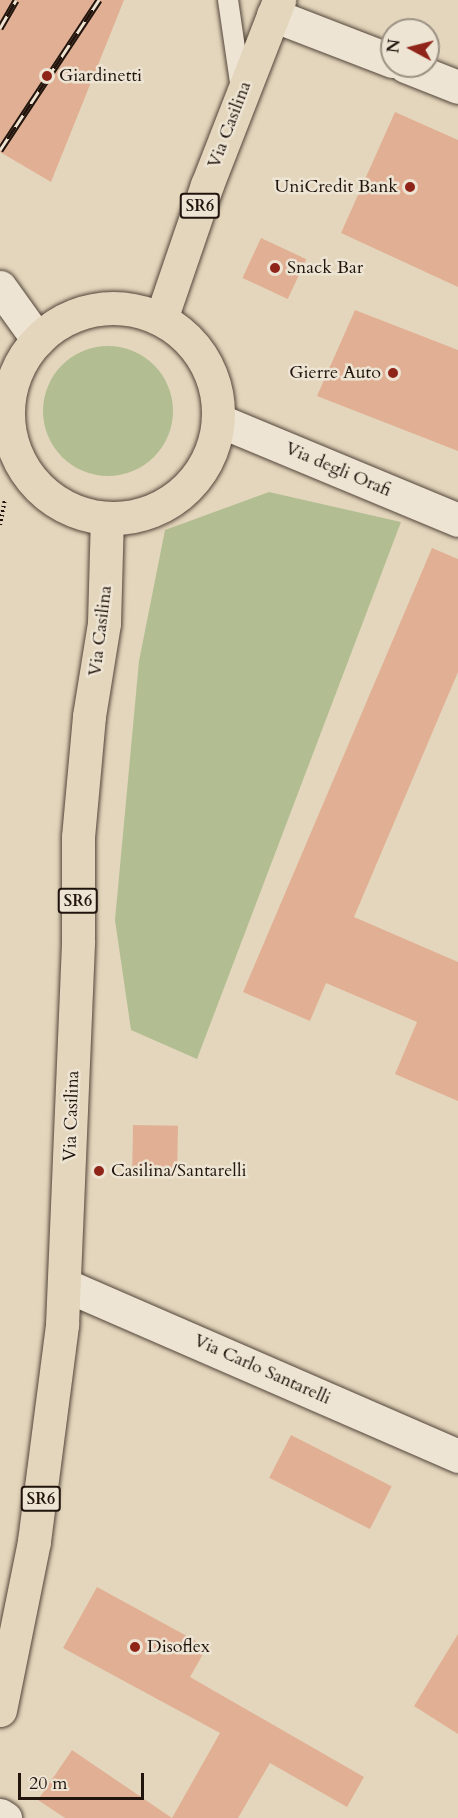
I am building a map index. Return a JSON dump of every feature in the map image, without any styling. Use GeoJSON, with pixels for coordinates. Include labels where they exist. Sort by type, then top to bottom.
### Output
{"type":"FeatureCollection","features":[{"type":"Feature","properties":{"kind":"main road","name":"Via Casilina"},"geometry":{"type":"LineString","coordinates":[[161,319],[242,93],[276,7]]}},
{"type":"Feature","properties":{"kind":"main road"},"geometry":{"type":"LineString","coordinates":[[99,308],[140,312],[161,319],[181,333],[206,362],[217,392],[218,420],[205,465],[181,494],[152,511],[107,518],[75,512],[54,500],[32,481],[18,456],[8,421],[10,397],[20,364],[38,340],[65,320],[99,308]]}},
{"type":"Feature","properties":{"kind":"main road","name":"Via Casilina"},"geometry":{"type":"LineString","coordinates":[[0,1710],[25,1595],[46,1463],[65,1285],[78,951],[78,837],[85,747],[105,614],[107,518]]}},
{"type":"Feature","properties":{"kind":"street"},"geometry":{"type":"LineString","coordinates":[[276,7],[380,55]]}},
{"type":"Feature","properties":{"kind":"street"},"geometry":{"type":"LineString","coordinates":[[435,78],[458,87]]}},
{"type":"Feature","properties":{"kind":"street"},"geometry":{"type":"LineString","coordinates":[[0,287],[38,340]]}},
{"type":"Feature","properties":{"kind":"street","name":"Via degli Orafi"},"geometry":{"type":"LineString","coordinates":[[218,420],[458,520]]}},
{"type":"Feature","properties":{"kind":"street","name":"Via Carlo Santarelli"},"geometry":{"type":"LineString","coordinates":[[65,1285],[458,1456]]}},
{"type":"Feature","properties":{"kind":"street"},"geometry":{"type":"LineString","coordinates":[[0,1815],[5,1818]]}},
{"type":"Feature","properties":{"kind":"lane"},"geometry":{"type":"LineString","coordinates":[[228,0],[242,93]]}},
{"type":"Feature","properties":{"kind":"path"},"geometry":{"type":"LineString","coordinates":[[0,525],[5,500]]}},
{"type":"Feature","properties":{"kind":"green space"},"geometry":{"type":"Polygon","coordinates":[[[108,346],[133,351],[154,365],[168,386],[173,411],[168,436],[154,457],[133,471],[108,476],[83,471],[62,457],[48,436],[43,411],[48,386],[62,365],[83,351],[108,346]]]}},
{"type":"Feature","properties":{"kind":"green space"},"geometry":{"type":"Polygon","coordinates":[[[269,492],[401,522],[197,1059],[131,1030],[115,920],[139,661],[165,530],[269,492]]]}},
{"type":"Feature","properties":{"kind":"building","name":"Giardinetti"},"geometry":{"type":"Polygon","coordinates":[[[0,0],[124,0],[51,182],[0,152],[0,0]]]}},
{"type":"Feature","properties":{"kind":"building","name":"UniCredit Bank"},"geometry":{"type":"Polygon","coordinates":[[[395,112],[458,140],[458,287],[341,233],[395,112]]]}},
{"type":"Feature","properties":{"kind":"building","name":"Snack Bar"},"geometry":{"type":"Polygon","coordinates":[[[261,238],[306,259],[288,299],[242,278],[261,238]]]}},
{"type":"Feature","properties":{"kind":"building","name":"Gierre Auto"},"geometry":{"type":"Polygon","coordinates":[[[355,310],[458,350],[458,451],[317,396],[355,310]]]}},
{"type":"Feature","properties":{"kind":"building"},"geometry":{"type":"Polygon","coordinates":[[[432,548],[458,559],[458,672],[354,917],[458,962],[458,1101],[395,1074],[417,1022],[326,983],[310,1021],[243,992],[432,548]]]}},
{"type":"Feature","properties":{"kind":"building"},"geometry":{"type":"Polygon","coordinates":[[[133,1125],[178,1126],[177,1174],[132,1173],[133,1125]]]}},
{"type":"Feature","properties":{"kind":"building"},"geometry":{"type":"Polygon","coordinates":[[[291,1435],[392,1486],[370,1529],[269,1478],[291,1435]]]}},
{"type":"Feature","properties":{"kind":"building"},"geometry":{"type":"Polygon","coordinates":[[[97,1587],[207,1647],[190,1677],[364,1777],[347,1807],[270,1763],[238,1818],[172,1818],[220,1733],[63,1648],[97,1587]]]}},
{"type":"Feature","properties":{"kind":"building"},"geometry":{"type":"Polygon","coordinates":[[[458,1634],[458,1734],[414,1706],[458,1634]]]}},
{"type":"Feature","properties":{"kind":"building"},"geometry":{"type":"Polygon","coordinates":[[[72,1750],[172,1818],[65,1818],[38,1800],[72,1750]]]}},
{"type":"Feature","properties":{"kind":"railway"},"geometry":{"type":"LineString","coordinates":[[0,28],[16,0]]}},
{"type":"Feature","properties":{"kind":"railway"},"geometry":{"type":"LineString","coordinates":[[0,150],[99,0]]}},
{"type":"Feature","properties":{"kind":"place","name":"Giardinetti"},"geometry":{"type":"Point","coordinates":[47,76]}},
{"type":"Feature","properties":{"kind":"place","name":"UniCredit Bank"},"geometry":{"type":"Point","coordinates":[410,187]}},
{"type":"Feature","properties":{"kind":"place","name":"Snack Bar"},"geometry":{"type":"Point","coordinates":[275,268]}},
{"type":"Feature","properties":{"kind":"place","name":"Gierre Auto"},"geometry":{"type":"Point","coordinates":[393,373]}},
{"type":"Feature","properties":{"kind":"place","name":"Casilina/Santarelli"},"geometry":{"type":"Point","coordinates":[99,1171]}},
{"type":"Feature","properties":{"kind":"place","name":"Disoflex"},"geometry":{"type":"Point","coordinates":[135,1647]}}]}
